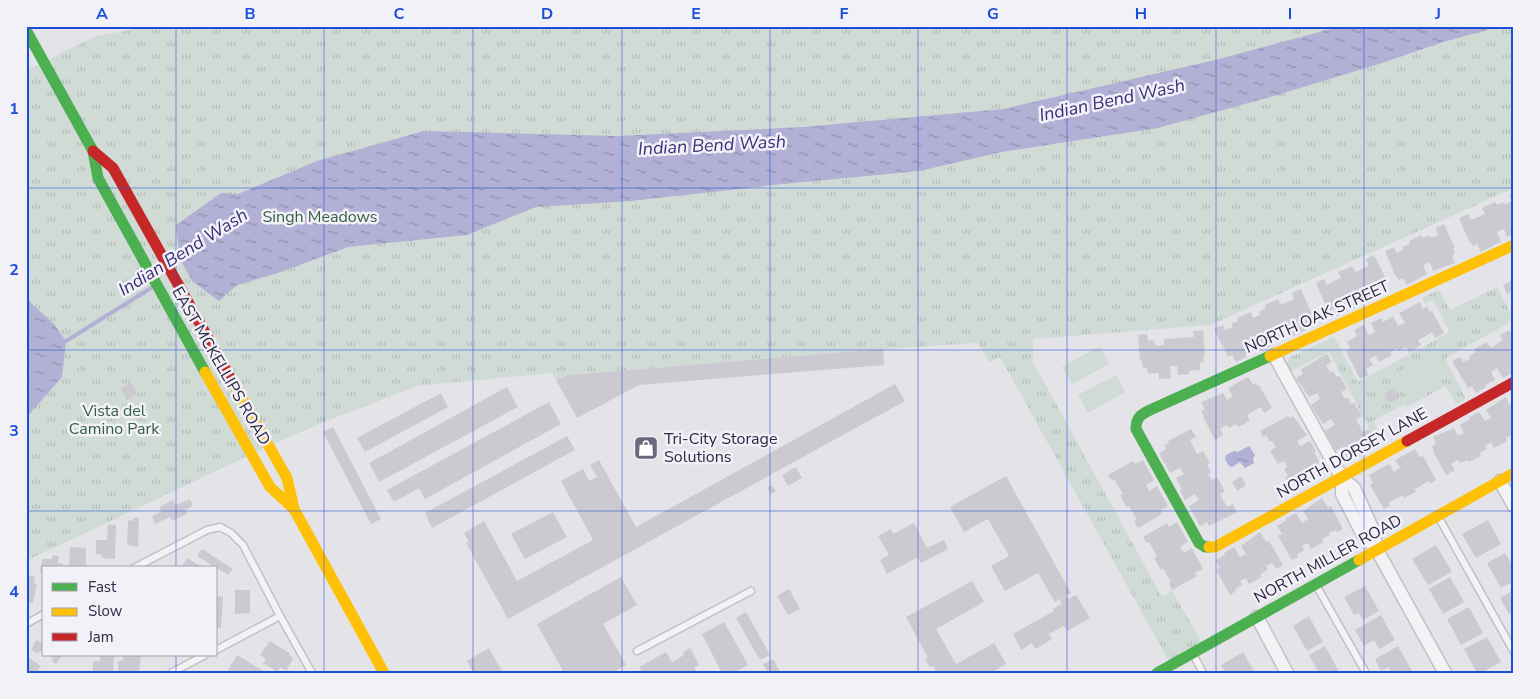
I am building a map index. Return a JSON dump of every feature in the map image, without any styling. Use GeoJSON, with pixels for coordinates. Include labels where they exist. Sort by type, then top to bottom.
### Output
{"type":"FeatureCollection","features":[{"type":"Feature","properties":{"kind":"street","name":"EAST MCKELLIPS ROAD"},"geometry":{"type":"LineString","coordinates":[[28,37],[93,151],[98,178],[162,296],[270,487],[294,509]]}},
{"type":"Feature","properties":{"kind":"street","name":"EAST MCKELLIPS ROAD"},"geometry":{"type":"LineString","coordinates":[[93,151],[113,168],[287,478],[294,509],[384,673]]}},
{"type":"Feature","properties":{"kind":"street","name":"NORTH OAK STREET"},"geometry":{"type":"LineString","coordinates":[[1205,548],[1199,543],[1136,429],[1136,421],[1140,415],[1514,245]]}},
{"type":"Feature","properties":{"kind":"street"},"geometry":{"type":"LineString","coordinates":[[1274,355],[1342,478],[1342,494],[1351,498],[1363,535],[1377,550],[1445,673]]}},
{"type":"Feature","properties":{"kind":"street","name":"NORTH DORSEY LANE"},"geometry":{"type":"LineString","coordinates":[[1205,548],[1215,547],[1514,382]]}},
{"type":"Feature","properties":{"kind":"street","name":"NORTH MILLER ROAD"},"geometry":{"type":"LineString","coordinates":[[1157,673],[1514,473]]}},
{"type":"Feature","properties":{"kind":"street"},"geometry":{"type":"LineString","coordinates":[[1500,481],[1514,506]]}},
{"type":"Feature","properties":{"kind":"street"},"geometry":{"type":"LineString","coordinates":[[1257,617],[1287,673]]}},
{"type":"Feature","properties":{"kind":"lane"},"geometry":{"type":"LineString","coordinates":[[1438,516],[1514,652]]}},
{"type":"Feature","properties":{"kind":"lane"},"geometry":{"type":"LineString","coordinates":[[138,566],[208,530],[220,527],[232,532],[243,545],[312,673]]}},
{"type":"Feature","properties":{"kind":"lane"},"geometry":{"type":"LineString","coordinates":[[1316,584],[1366,673]]}},
{"type":"Feature","properties":{"kind":"lane"},"geometry":{"type":"LineString","coordinates":[[637,651],[752,591]]}},
{"type":"Feature","properties":{"kind":"lane"},"geometry":{"type":"LineString","coordinates":[[26,624],[42,615]]}},
{"type":"Feature","properties":{"kind":"lane"},"geometry":{"type":"LineString","coordinates":[[218,649],[280,616]]}},
{"type":"Feature","properties":{"kind":"lane"},"geometry":{"type":"LineString","coordinates":[[1192,653],[1203,673]]}},
{"type":"Feature","properties":{"kind":"lane"},"geometry":{"type":"LineString","coordinates":[[172,673],[203,656]]}},
{"type":"Feature","properties":{"kind":"green space","name":"Singh Meadows"},"geometry":{"type":"Polygon","coordinates":[[[154,26],[1514,26],[1514,188],[1210,325],[1033,339],[1033,362],[1162,597],[1172,591],[1204,646],[1171,665],[1000,357],[989,362],[978,343],[568,375],[556,380],[552,373],[417,386],[271,445],[26,561],[26,71],[96,36],[154,26]]]}},
{"type":"Feature","properties":{"kind":"green space"},"geometry":{"type":"Polygon","coordinates":[[[1497,287],[1514,320],[1446,358],[1466,399],[1456,404],[1446,386],[1407,407],[1405,404],[1373,421],[1385,443],[1348,463],[1343,462],[1340,456],[1375,439],[1329,352],[1291,371],[1287,362],[1290,357],[1334,337],[1358,382],[1450,332],[1433,300],[1425,304],[1422,298],[1439,290],[1450,310],[1497,287]]]}},
{"type":"Feature","properties":{"kind":"green space"},"geometry":{"type":"Polygon","coordinates":[[[1100,346],[1109,364],[1072,384],[1062,367],[1100,346]]]}},
{"type":"Feature","properties":{"kind":"green space"},"geometry":{"type":"Polygon","coordinates":[[[1428,355],[1439,375],[1405,394],[1394,374],[1428,355]]]}},
{"type":"Feature","properties":{"kind":"green space"},"geometry":{"type":"Polygon","coordinates":[[[1116,375],[1125,392],[1088,413],[1078,395],[1116,375]]]}},
{"type":"Feature","properties":{"kind":"water"},"geometry":{"type":"Polygon","coordinates":[[[1342,26],[1501,26],[1440,43],[1277,95],[1158,128],[1002,152],[919,171],[631,201],[536,207],[467,235],[348,247],[281,272],[237,285],[219,301],[192,281],[180,259],[176,225],[221,193],[238,194],[317,161],[424,131],[617,136],[803,127],[1003,109],[1219,59],[1342,26]]]}},
{"type":"Feature","properties":{"kind":"water"},"geometry":{"type":"Polygon","coordinates":[[[26,295],[31,303],[54,324],[66,341],[62,377],[26,418],[26,295]]]}},
{"type":"Feature","properties":{"kind":"water"},"geometry":{"type":"Polygon","coordinates":[[[1249,446],[1255,455],[1254,463],[1245,468],[1240,462],[1232,467],[1229,466],[1225,459],[1226,455],[1234,451],[1238,452],[1249,446]]]}},
{"type":"Feature","properties":{"kind":"building"},"geometry":{"type":"Polygon","coordinates":[[[1514,193],[1514,234],[1507,237],[1504,229],[1497,232],[1501,242],[1481,252],[1477,244],[1473,246],[1469,241],[1459,218],[1468,214],[1471,220],[1485,214],[1482,208],[1495,202],[1497,205],[1504,202],[1505,205],[1512,201],[1509,195],[1514,193]]]}},
{"type":"Feature","properties":{"kind":"building"},"geometry":{"type":"Polygon","coordinates":[[[1444,224],[1455,248],[1453,248],[1455,254],[1452,256],[1455,263],[1433,271],[1430,262],[1423,265],[1427,274],[1407,285],[1403,278],[1399,280],[1385,251],[1394,247],[1397,253],[1403,250],[1402,247],[1410,244],[1409,241],[1421,235],[1423,238],[1430,235],[1431,238],[1438,235],[1436,228],[1444,224]]]}},
{"type":"Feature","properties":{"kind":"building"},"geometry":{"type":"Polygon","coordinates":[[[1374,255],[1386,279],[1384,280],[1386,285],[1383,287],[1386,294],[1365,303],[1360,293],[1353,296],[1358,306],[1337,316],[1334,309],[1330,311],[1326,306],[1316,283],[1324,279],[1327,285],[1341,278],[1338,272],[1352,266],[1356,272],[1369,266],[1366,259],[1374,255]]]}},
{"type":"Feature","properties":{"kind":"building"},"geometry":{"type":"Polygon","coordinates":[[[1514,279],[1514,290],[1507,294],[1503,285],[1514,279]]]}},
{"type":"Feature","properties":{"kind":"building"},"geometry":{"type":"Polygon","coordinates":[[[1301,289],[1313,318],[1308,320],[1312,327],[1291,337],[1286,326],[1279,329],[1283,337],[1273,342],[1274,345],[1263,349],[1259,339],[1252,342],[1256,350],[1245,355],[1246,357],[1236,362],[1232,355],[1228,357],[1214,329],[1223,325],[1225,330],[1233,327],[1231,324],[1238,321],[1237,318],[1251,312],[1253,318],[1260,315],[1259,312],[1266,308],[1265,305],[1278,299],[1281,305],[1294,299],[1292,293],[1301,289]]]}},
{"type":"Feature","properties":{"kind":"building"},"geometry":{"type":"Polygon","coordinates":[[[1420,302],[1423,309],[1427,306],[1430,312],[1432,311],[1444,333],[1435,338],[1432,332],[1418,340],[1421,345],[1409,353],[1406,347],[1399,351],[1397,348],[1390,352],[1392,355],[1379,362],[1376,356],[1369,359],[1373,365],[1366,369],[1369,375],[1360,379],[1346,351],[1350,348],[1347,342],[1357,336],[1354,330],[1364,325],[1369,335],[1375,332],[1371,323],[1381,318],[1383,322],[1393,316],[1398,326],[1405,323],[1399,313],[1420,302]]]}},
{"type":"Feature","properties":{"kind":"building"},"geometry":{"type":"Polygon","coordinates":[[[1203,330],[1205,356],[1203,356],[1204,362],[1200,363],[1200,370],[1178,375],[1177,366],[1170,366],[1171,378],[1159,379],[1159,373],[1148,374],[1147,368],[1143,368],[1142,361],[1140,361],[1138,335],[1147,334],[1148,341],[1153,340],[1156,346],[1164,345],[1164,339],[1194,337],[1193,331],[1203,330]]]}},
{"type":"Feature","properties":{"kind":"building"},"geometry":{"type":"Polygon","coordinates":[[[1509,330],[1514,340],[1514,372],[1503,378],[1497,368],[1491,372],[1495,380],[1485,385],[1486,387],[1476,393],[1472,386],[1468,388],[1452,361],[1460,357],[1463,362],[1470,359],[1469,356],[1476,352],[1474,349],[1487,342],[1491,348],[1503,340],[1500,335],[1509,330]]]}},
{"type":"Feature","properties":{"kind":"building"},"geometry":{"type":"Polygon","coordinates":[[[883,349],[884,365],[639,385],[577,418],[556,380],[568,375],[883,349]]]}},
{"type":"Feature","properties":{"kind":"building"},"geometry":{"type":"Polygon","coordinates":[[[1327,354],[1332,362],[1326,365],[1330,372],[1333,371],[1337,377],[1340,376],[1347,389],[1341,392],[1345,399],[1348,397],[1351,404],[1354,403],[1362,416],[1356,419],[1363,432],[1369,429],[1374,438],[1351,450],[1351,448],[1345,451],[1343,447],[1336,451],[1325,431],[1335,425],[1331,419],[1323,424],[1311,405],[1320,399],[1319,396],[1317,393],[1309,397],[1296,378],[1303,374],[1301,369],[1327,354]]]}},
{"type":"Feature","properties":{"kind":"building"},"geometry":{"type":"Polygon","coordinates":[[[1248,377],[1253,385],[1256,383],[1257,386],[1259,385],[1272,408],[1264,413],[1261,407],[1247,415],[1250,420],[1238,427],[1236,424],[1229,428],[1227,425],[1220,429],[1223,435],[1215,440],[1203,417],[1201,411],[1205,409],[1201,402],[1223,393],[1227,400],[1233,397],[1228,388],[1248,377]]]}},
{"type":"Feature","properties":{"kind":"building"},"geometry":{"type":"Polygon","coordinates":[[[131,383],[137,394],[127,400],[121,389],[131,383]]]}},
{"type":"Feature","properties":{"kind":"building"},"geometry":{"type":"Polygon","coordinates":[[[895,384],[905,401],[508,619],[466,543],[469,542],[464,533],[484,521],[517,581],[593,540],[561,481],[583,469],[589,481],[597,477],[590,465],[599,460],[636,527],[895,384]]]}},
{"type":"Feature","properties":{"kind":"building"},"geometry":{"type":"Polygon","coordinates":[[[507,387],[518,407],[379,482],[369,463],[507,387]]]}},
{"type":"Feature","properties":{"kind":"building"},"geometry":{"type":"Polygon","coordinates":[[[1393,389],[1399,398],[1389,403],[1384,394],[1393,389]]]}},
{"type":"Feature","properties":{"kind":"building"},"geometry":{"type":"Polygon","coordinates":[[[441,393],[448,407],[365,452],[357,438],[441,393]]]}},
{"type":"Feature","properties":{"kind":"building"},"geometry":{"type":"Polygon","coordinates":[[[1506,397],[1509,404],[1514,403],[1514,430],[1511,431],[1513,434],[1506,438],[1507,441],[1494,448],[1491,442],[1485,446],[1487,449],[1479,453],[1481,456],[1469,462],[1467,460],[1460,463],[1458,460],[1451,464],[1455,470],[1446,475],[1434,453],[1432,446],[1436,444],[1433,437],[1454,428],[1458,436],[1464,433],[1460,425],[1470,419],[1469,417],[1479,412],[1485,421],[1491,418],[1486,410],[1506,397]]]}},
{"type":"Feature","properties":{"kind":"building"},"geometry":{"type":"Polygon","coordinates":[[[549,402],[561,424],[425,499],[419,488],[394,502],[387,490],[549,402]]]}},
{"type":"Feature","properties":{"kind":"building"},"geometry":{"type":"Polygon","coordinates":[[[1288,416],[1289,418],[1293,416],[1307,435],[1297,441],[1300,446],[1310,441],[1320,463],[1311,467],[1313,470],[1289,484],[1285,478],[1288,476],[1284,469],[1287,467],[1284,461],[1278,464],[1270,451],[1276,447],[1266,435],[1263,437],[1260,431],[1288,416]]]}},
{"type":"Feature","properties":{"kind":"building"},"geometry":{"type":"Polygon","coordinates":[[[333,427],[381,519],[371,524],[323,432],[333,427]]]}},
{"type":"Feature","properties":{"kind":"building"},"geometry":{"type":"Polygon","coordinates":[[[1191,429],[1196,437],[1190,440],[1197,454],[1203,451],[1210,463],[1207,465],[1211,472],[1208,474],[1212,480],[1217,477],[1225,491],[1220,494],[1227,507],[1233,504],[1237,512],[1209,526],[1207,522],[1200,526],[1189,506],[1199,500],[1195,494],[1185,500],[1180,490],[1182,489],[1176,478],[1184,474],[1180,468],[1170,473],[1159,453],[1166,449],[1164,446],[1169,443],[1168,441],[1191,429]]]}},
{"type":"Feature","properties":{"kind":"building"},"geometry":{"type":"Polygon","coordinates":[[[567,436],[575,450],[432,528],[425,513],[567,436]]]}},
{"type":"Feature","properties":{"kind":"building"},"geometry":{"type":"Polygon","coordinates":[[[1415,449],[1420,457],[1423,456],[1436,480],[1430,484],[1429,481],[1415,489],[1416,492],[1404,498],[1403,495],[1388,503],[1390,506],[1384,509],[1370,485],[1373,483],[1369,475],[1389,464],[1394,472],[1400,468],[1395,460],[1415,449]]]}},
{"type":"Feature","properties":{"kind":"building"},"geometry":{"type":"Polygon","coordinates":[[[1143,460],[1154,480],[1146,485],[1149,491],[1157,486],[1168,506],[1161,510],[1162,514],[1138,528],[1134,521],[1137,520],[1129,506],[1126,507],[1120,495],[1123,494],[1114,479],[1112,481],[1108,475],[1133,461],[1135,464],[1143,460]]]}},
{"type":"Feature","properties":{"kind":"building"},"geometry":{"type":"Polygon","coordinates":[[[796,467],[802,478],[788,486],[782,475],[796,467]]]}},
{"type":"Feature","properties":{"kind":"building"},"geometry":{"type":"Polygon","coordinates":[[[1006,476],[1071,593],[1055,602],[1038,573],[1005,591],[991,566],[1009,556],[988,519],[964,532],[950,507],[1006,476]]]}},
{"type":"Feature","properties":{"kind":"building"},"geometry":{"type":"Polygon","coordinates":[[[1241,476],[1246,485],[1237,491],[1232,482],[1241,476]]]}},
{"type":"Feature","properties":{"kind":"building"},"geometry":{"type":"Polygon","coordinates":[[[772,485],[776,491],[771,494],[767,488],[772,485]]]}},
{"type":"Feature","properties":{"kind":"building"},"geometry":{"type":"Polygon","coordinates":[[[1322,498],[1328,508],[1331,506],[1343,529],[1329,533],[1330,535],[1322,539],[1324,542],[1311,549],[1308,543],[1302,546],[1304,550],[1297,554],[1298,557],[1292,560],[1278,536],[1282,534],[1277,526],[1287,520],[1286,518],[1296,513],[1302,523],[1308,519],[1303,511],[1322,498]]]}},
{"type":"Feature","properties":{"kind":"building"},"geometry":{"type":"Polygon","coordinates":[[[190,499],[193,506],[185,510],[187,514],[172,521],[170,517],[155,524],[152,516],[161,512],[159,507],[173,500],[175,505],[190,499]]]}},
{"type":"Feature","properties":{"kind":"building"},"geometry":{"type":"Polygon","coordinates":[[[553,512],[567,537],[525,559],[511,534],[553,512]]]}},
{"type":"Feature","properties":{"kind":"building"},"geometry":{"type":"Polygon","coordinates":[[[133,518],[139,518],[138,547],[127,545],[128,520],[133,521],[133,518]]]}},
{"type":"Feature","properties":{"kind":"building"},"geometry":{"type":"Polygon","coordinates":[[[1488,520],[1501,544],[1476,558],[1462,534],[1488,520]]]}},
{"type":"Feature","properties":{"kind":"building"},"geometry":{"type":"Polygon","coordinates":[[[1177,522],[1188,542],[1180,547],[1184,553],[1192,548],[1203,569],[1195,573],[1197,576],[1172,590],[1169,584],[1171,582],[1163,568],[1161,570],[1154,558],[1157,556],[1149,542],[1146,543],[1143,537],[1167,523],[1169,527],[1177,522]]]}},
{"type":"Feature","properties":{"kind":"building"},"geometry":{"type":"Polygon","coordinates":[[[914,523],[927,548],[944,540],[948,549],[921,563],[918,557],[887,574],[880,560],[889,555],[878,536],[891,529],[893,534],[914,523]]]}},
{"type":"Feature","properties":{"kind":"building"},"geometry":{"type":"Polygon","coordinates":[[[108,524],[116,525],[115,559],[102,558],[102,555],[96,554],[96,540],[107,540],[108,524]]]}},
{"type":"Feature","properties":{"kind":"building"},"geometry":{"type":"Polygon","coordinates":[[[1260,532],[1266,542],[1269,541],[1283,565],[1276,569],[1272,563],[1266,566],[1268,570],[1260,574],[1262,577],[1249,584],[1246,578],[1240,581],[1242,585],[1230,595],[1216,570],[1220,568],[1215,560],[1225,555],[1224,553],[1234,547],[1240,557],[1246,554],[1241,546],[1260,532]]]}},
{"type":"Feature","properties":{"kind":"building"},"geometry":{"type":"Polygon","coordinates":[[[1436,545],[1452,572],[1428,585],[1412,559],[1436,545]]]}},
{"type":"Feature","properties":{"kind":"building"},"geometry":{"type":"Polygon","coordinates":[[[70,547],[86,548],[86,566],[69,566],[70,547]]]}},
{"type":"Feature","properties":{"kind":"building"},"geometry":{"type":"Polygon","coordinates":[[[202,549],[233,569],[228,575],[218,569],[218,566],[213,566],[197,556],[202,549]]]}},
{"type":"Feature","properties":{"kind":"building"},"geometry":{"type":"Polygon","coordinates":[[[1505,553],[1514,568],[1514,581],[1501,588],[1487,563],[1505,553]]]}},
{"type":"Feature","properties":{"kind":"building"},"geometry":{"type":"Polygon","coordinates":[[[53,555],[59,556],[58,563],[63,564],[62,566],[42,566],[42,573],[40,573],[42,559],[52,559],[53,555]]]}},
{"type":"Feature","properties":{"kind":"building"},"geometry":{"type":"Polygon","coordinates":[[[187,558],[200,566],[182,566],[187,558]]]}},
{"type":"Feature","properties":{"kind":"building"},"geometry":{"type":"Polygon","coordinates":[[[26,575],[35,576],[34,584],[37,584],[33,603],[26,603],[26,575]]]}},
{"type":"Feature","properties":{"kind":"building"},"geometry":{"type":"Polygon","coordinates":[[[621,577],[637,605],[603,624],[626,665],[612,673],[564,673],[537,624],[621,577]]]}},
{"type":"Feature","properties":{"kind":"building"},"geometry":{"type":"Polygon","coordinates":[[[1450,577],[1464,602],[1443,614],[1429,589],[1450,577]]]}},
{"type":"Feature","properties":{"kind":"building"},"geometry":{"type":"Polygon","coordinates":[[[972,581],[984,602],[936,629],[956,664],[994,643],[1006,664],[991,673],[937,673],[933,666],[930,667],[925,659],[928,658],[906,617],[972,581]]]}},
{"type":"Feature","properties":{"kind":"building"},"geometry":{"type":"Polygon","coordinates":[[[1365,586],[1379,611],[1363,620],[1359,613],[1354,615],[1344,597],[1365,586]]]}},
{"type":"Feature","properties":{"kind":"building"},"geometry":{"type":"Polygon","coordinates":[[[789,589],[800,609],[788,615],[777,596],[789,589]]]}},
{"type":"Feature","properties":{"kind":"building"},"geometry":{"type":"Polygon","coordinates":[[[235,590],[250,590],[250,613],[235,614],[235,590]]]}},
{"type":"Feature","properties":{"kind":"building"},"geometry":{"type":"Polygon","coordinates":[[[1514,590],[1514,611],[1509,614],[1500,598],[1514,590]]]}},
{"type":"Feature","properties":{"kind":"building"},"geometry":{"type":"Polygon","coordinates":[[[1076,595],[1090,618],[1067,631],[1064,626],[1049,634],[1052,639],[1035,649],[1032,643],[1021,650],[1013,634],[1054,611],[1053,609],[1062,604],[1060,600],[1066,596],[1068,599],[1076,595]]]}},
{"type":"Feature","properties":{"kind":"building"},"geometry":{"type":"Polygon","coordinates":[[[218,596],[223,597],[221,628],[218,628],[218,596]]]}},
{"type":"Feature","properties":{"kind":"building"},"geometry":{"type":"Polygon","coordinates":[[[1469,607],[1483,633],[1461,645],[1447,619],[1469,607]]]}},
{"type":"Feature","properties":{"kind":"building"},"geometry":{"type":"Polygon","coordinates":[[[746,612],[770,655],[760,660],[736,618],[746,612]]]}},
{"type":"Feature","properties":{"kind":"building"},"geometry":{"type":"Polygon","coordinates":[[[1381,615],[1395,640],[1379,649],[1374,640],[1364,646],[1355,630],[1381,615]]]}},
{"type":"Feature","properties":{"kind":"building"},"geometry":{"type":"Polygon","coordinates":[[[1309,616],[1323,642],[1307,651],[1293,626],[1309,616]]]}},
{"type":"Feature","properties":{"kind":"building"},"geometry":{"type":"Polygon","coordinates":[[[724,622],[748,665],[734,673],[722,673],[702,634],[724,622]]]}},
{"type":"Feature","properties":{"kind":"building"},"geometry":{"type":"Polygon","coordinates":[[[1487,637],[1501,662],[1481,673],[1477,673],[1464,649],[1487,637]]]}},
{"type":"Feature","properties":{"kind":"building"},"geometry":{"type":"Polygon","coordinates":[[[36,640],[42,643],[42,652],[40,651],[39,654],[31,650],[36,640]]]}},
{"type":"Feature","properties":{"kind":"building"},"geometry":{"type":"Polygon","coordinates":[[[270,641],[289,653],[293,659],[286,671],[280,667],[278,672],[263,663],[266,659],[260,655],[270,641]]]}},
{"type":"Feature","properties":{"kind":"building"},"geometry":{"type":"Polygon","coordinates":[[[1325,646],[1339,672],[1337,673],[1319,673],[1309,655],[1325,646]]]}},
{"type":"Feature","properties":{"kind":"building"},"geometry":{"type":"Polygon","coordinates":[[[1398,646],[1412,671],[1392,673],[1388,667],[1381,671],[1375,659],[1398,646]]]}},
{"type":"Feature","properties":{"kind":"building"},"geometry":{"type":"Polygon","coordinates":[[[489,648],[503,673],[473,673],[467,661],[489,648]]]}},
{"type":"Feature","properties":{"kind":"building"},"geometry":{"type":"Polygon","coordinates":[[[690,648],[699,665],[694,668],[697,673],[642,673],[639,667],[666,652],[672,662],[684,655],[683,652],[690,648]]]}},
{"type":"Feature","properties":{"kind":"building"},"geometry":{"type":"Polygon","coordinates":[[[1243,652],[1255,673],[1226,673],[1221,665],[1243,652]]]}},
{"type":"Feature","properties":{"kind":"building"},"geometry":{"type":"Polygon","coordinates":[[[237,655],[267,673],[233,673],[228,670],[237,655]]]}},
{"type":"Feature","properties":{"kind":"building"},"geometry":{"type":"Polygon","coordinates":[[[26,656],[41,666],[38,670],[43,673],[26,673],[26,656]]]}},
{"type":"Feature","properties":{"kind":"building"},"geometry":{"type":"Polygon","coordinates":[[[50,656],[61,656],[56,664],[52,661],[53,658],[50,656]]]}},
{"type":"Feature","properties":{"kind":"building"},"geometry":{"type":"Polygon","coordinates":[[[100,656],[114,656],[113,673],[93,673],[93,661],[100,661],[100,656]]]}},
{"type":"Feature","properties":{"kind":"building"},"geometry":{"type":"Polygon","coordinates":[[[123,656],[141,656],[139,672],[118,671],[118,661],[123,661],[123,656]]]}},
{"type":"Feature","properties":{"kind":"building"},"geometry":{"type":"Polygon","coordinates":[[[773,659],[781,673],[768,673],[763,664],[773,659]]]}},
{"type":"Feature","properties":{"kind":"waterway","name":"Indian Bend Wash"},"geometry":{"type":"LineString","coordinates":[[61,341],[66,341],[151,288]]}},
{"type":"Feature","properties":{"kind":"traffic: fast"},"geometry":{"type":"LineString","coordinates":[[26,30],[93,151],[98,178],[205,372]]}},
{"type":"Feature","properties":{"kind":"traffic: fast"},"geometry":{"type":"LineString","coordinates":[[1209,547],[1199,543],[1136,429],[1137,422],[1141,415],[1150,410],[1270,356]]}},
{"type":"Feature","properties":{"kind":"traffic: fast"},"geometry":{"type":"LineString","coordinates":[[1157,673],[1359,560]]}},
{"type":"Feature","properties":{"kind":"traffic: slow"},"geometry":{"type":"LineString","coordinates":[[1270,356],[1514,245]]}},
{"type":"Feature","properties":{"kind":"traffic: slow"},"geometry":{"type":"LineString","coordinates":[[205,372],[270,487],[294,509]]}},
{"type":"Feature","properties":{"kind":"traffic: slow"},"geometry":{"type":"LineString","coordinates":[[232,381],[287,478],[294,509],[384,673]]}},
{"type":"Feature","properties":{"kind":"traffic: slow"},"geometry":{"type":"LineString","coordinates":[[1209,547],[1215,547],[1407,441]]}},
{"type":"Feature","properties":{"kind":"traffic: slow"},"geometry":{"type":"LineString","coordinates":[[1359,560],[1514,473]]}},
{"type":"Feature","properties":{"kind":"traffic: jam"},"geometry":{"type":"LineString","coordinates":[[93,151],[113,168],[232,381]]}},
{"type":"Feature","properties":{"kind":"traffic: jam"},"geometry":{"type":"LineString","coordinates":[[1407,441],[1514,382]]}},
{"type":"Feature","properties":{"kind":"place","name":"Tri-City Storage Solutions"},"geometry":{"type":"Point","coordinates":[646,448]}},
{"type":"Feature","properties":{"kind":"park label","name":"Vista del Camino Park"},"geometry":{"type":"Point","coordinates":[114,420]}}]}
